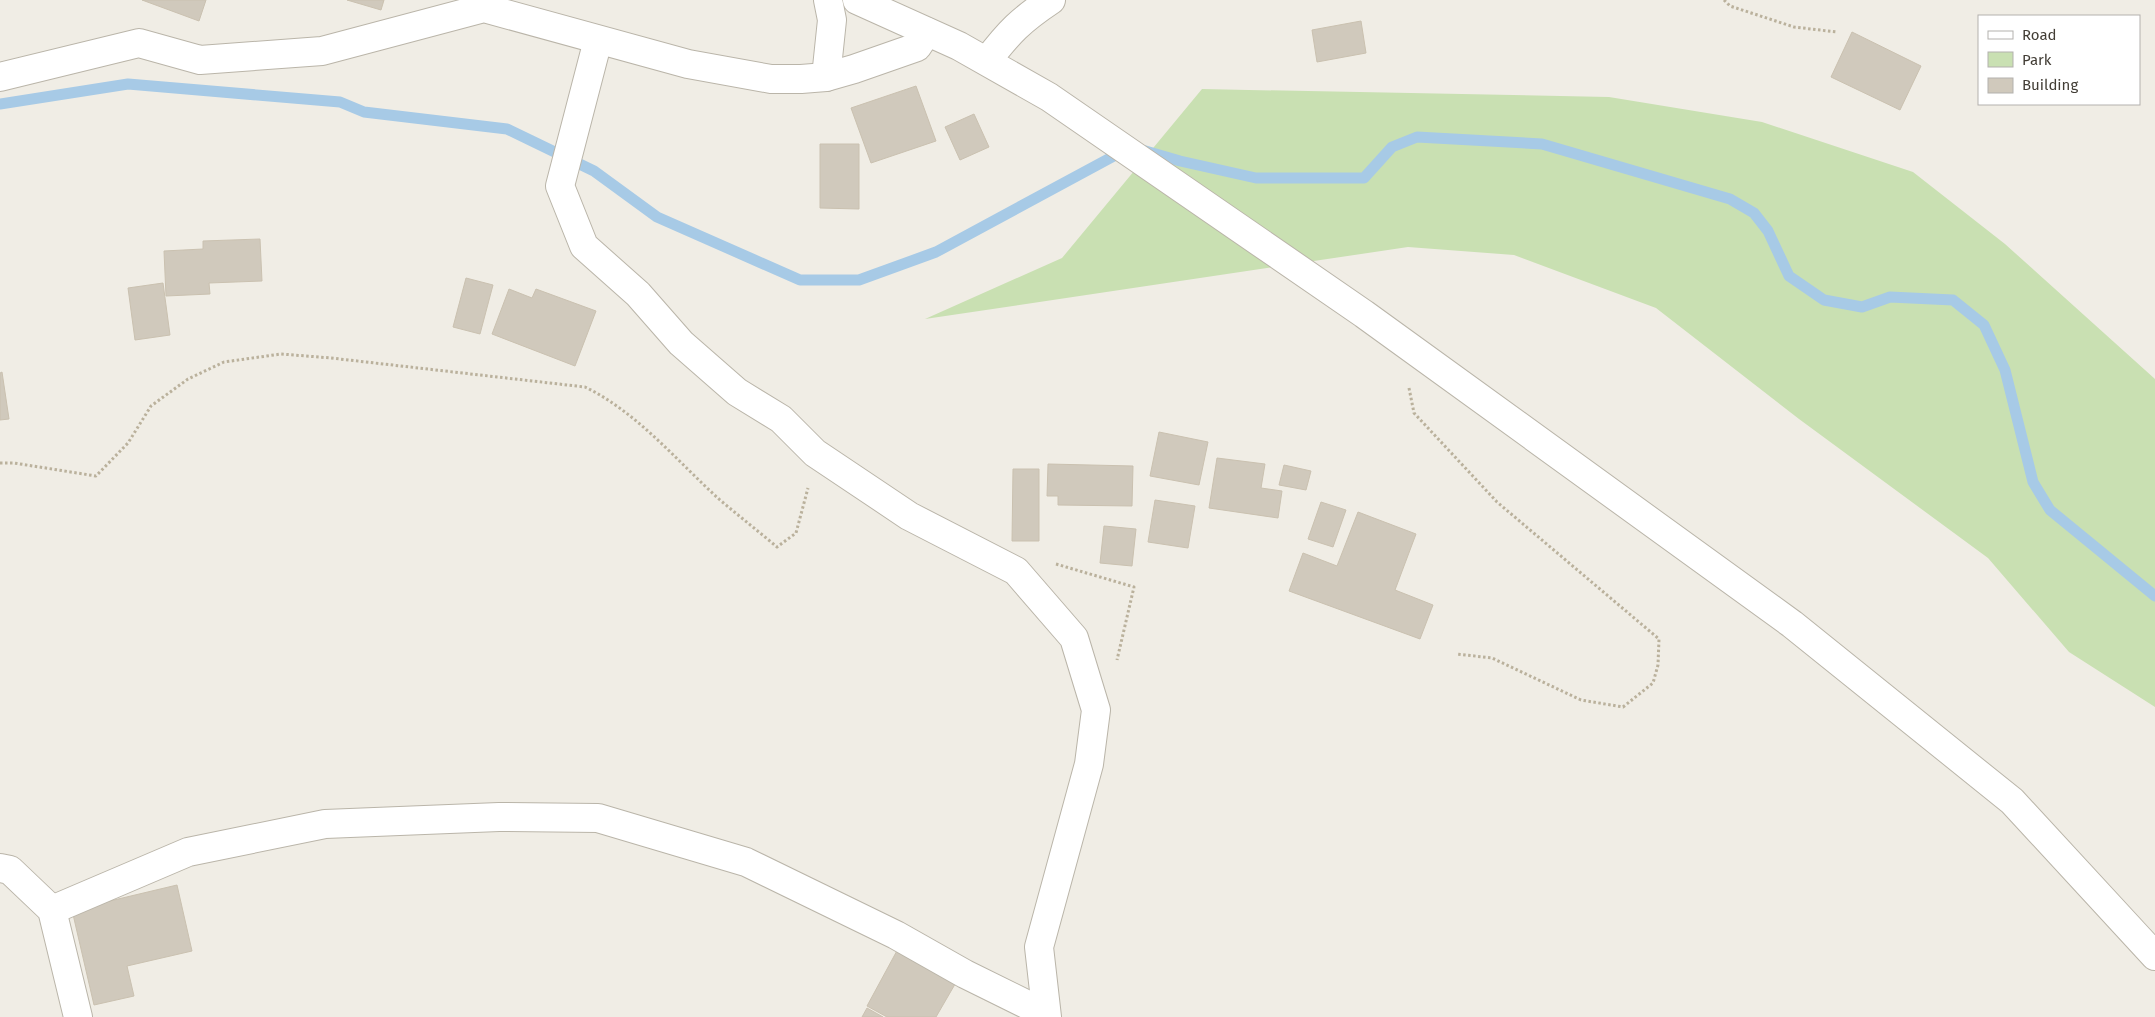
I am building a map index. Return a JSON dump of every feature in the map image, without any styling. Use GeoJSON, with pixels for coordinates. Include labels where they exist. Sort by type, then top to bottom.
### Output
{"type":"FeatureCollection","features":[{"type":"Feature","properties":{"kind":"street"},"geometry":{"type":"LineString","coordinates":[[826,77],[832,20],[828,0]]}},
{"type":"Feature","properties":{"kind":"street"},"geometry":{"type":"LineString","coordinates":[[857,0],[987,61],[1029,86],[1364,314],[1792,624],[2012,801],[2155,956]]}},
{"type":"Feature","properties":{"kind":"street"},"geometry":{"type":"LineString","coordinates":[[987,61],[1010,31],[1028,15],[1051,0]]}},
{"type":"Feature","properties":{"kind":"street"},"geometry":{"type":"LineString","coordinates":[[0,77],[139,44],[200,60],[322,51],[484,8],[688,64],[771,79],[826,77],[854,70],[917,47],[928,32]]}},
{"type":"Feature","properties":{"kind":"street"},"geometry":{"type":"LineString","coordinates":[[598,40],[560,186],[584,246],[638,294],[680,343],[737,392],[781,419],[815,453],[909,516],[1016,571],[1074,638],[1096,710],[1089,764],[1039,947],[1047,1016]]}},
{"type":"Feature","properties":{"kind":"street"},"geometry":{"type":"LineString","coordinates":[[52,910],[188,852],[325,824],[499,817],[598,818],[746,862],[896,935],[965,974],[1047,1016]]}},
{"type":"Feature","properties":{"kind":"street"},"geometry":{"type":"LineString","coordinates":[[0,868],[10,870],[52,910],[78,1017]]}},
{"type":"Feature","properties":{"kind":"path"},"geometry":{"type":"LineString","coordinates":[[1724,0],[1730,6],[1794,27],[1837,32]]}},
{"type":"Feature","properties":{"kind":"path"},"geometry":{"type":"LineString","coordinates":[[0,463],[14,463],[96,476],[128,443],[151,406],[188,378],[224,362],[281,354],[585,387],[605,396],[669,450],[721,500],[777,547],[796,533],[806,502],[815,453]]}},
{"type":"Feature","properties":{"kind":"path"},"geometry":{"type":"LineString","coordinates":[[1409,384],[1414,413],[1497,502],[1659,639],[1658,665],[1653,683],[1623,707],[1581,700],[1492,658],[1457,654]]}},
{"type":"Feature","properties":{"kind":"path"},"geometry":{"type":"LineString","coordinates":[[1052,563],[1134,587],[1116,664]]}},
{"type":"Feature","properties":{"kind":"green space"},"geometry":{"type":"Polygon","coordinates":[[[1202,89],[1609,97],[1762,122],[1913,172],[2005,244],[2155,379],[2155,707],[2069,652],[1988,558],[1799,419],[1656,308],[1514,255],[1408,247],[925,319],[1062,258],[1202,89]]]}},
{"type":"Feature","properties":{"kind":"building"},"geometry":{"type":"Polygon","coordinates":[[[142,0],[206,0],[199,21],[142,0]]]}},
{"type":"Feature","properties":{"kind":"building"},"geometry":{"type":"Polygon","coordinates":[[[347,0],[384,0],[381,10],[347,0]]]}},
{"type":"Feature","properties":{"kind":"building"},"geometry":{"type":"Polygon","coordinates":[[[1361,21],[1366,53],[1317,62],[1312,30],[1361,21]]]}},
{"type":"Feature","properties":{"kind":"building"},"geometry":{"type":"Polygon","coordinates":[[[1852,32],[1921,66],[1900,110],[1831,77],[1852,32]]]}},
{"type":"Feature","properties":{"kind":"building"},"geometry":{"type":"Polygon","coordinates":[[[916,86],[936,141],[871,163],[851,108],[916,86]]]}},
{"type":"Feature","properties":{"kind":"building"},"geometry":{"type":"Polygon","coordinates":[[[974,114],[989,147],[960,160],[945,127],[974,114]]]}},
{"type":"Feature","properties":{"kind":"building"},"geometry":{"type":"Polygon","coordinates":[[[820,144],[859,144],[859,209],[820,208],[820,144]]]}},
{"type":"Feature","properties":{"kind":"building"},"geometry":{"type":"Polygon","coordinates":[[[260,239],[262,281],[209,283],[210,294],[166,296],[164,251],[203,249],[203,241],[260,239]]]}},
{"type":"Feature","properties":{"kind":"building"},"geometry":{"type":"Polygon","coordinates":[[[466,278],[493,285],[480,334],[453,327],[466,278]]]}},
{"type":"Feature","properties":{"kind":"building"},"geometry":{"type":"Polygon","coordinates":[[[163,283],[170,335],[135,340],[128,288],[163,283]]]}},
{"type":"Feature","properties":{"kind":"building"},"geometry":{"type":"Polygon","coordinates":[[[509,289],[532,298],[536,289],[596,311],[575,366],[492,334],[509,289]]]}},
{"type":"Feature","properties":{"kind":"building"},"geometry":{"type":"Polygon","coordinates":[[[2,372],[9,419],[0,420],[0,373],[2,372]]]}},
{"type":"Feature","properties":{"kind":"building"},"geometry":{"type":"Polygon","coordinates":[[[1159,432],[1208,442],[1199,485],[1150,476],[1159,432]]]}},
{"type":"Feature","properties":{"kind":"building"},"geometry":{"type":"Polygon","coordinates":[[[1217,458],[1265,464],[1261,488],[1282,491],[1278,518],[1209,508],[1217,458]]]}},
{"type":"Feature","properties":{"kind":"building"},"geometry":{"type":"Polygon","coordinates":[[[1048,464],[1133,466],[1132,506],[1058,505],[1058,496],[1047,496],[1048,464]]]}},
{"type":"Feature","properties":{"kind":"building"},"geometry":{"type":"Polygon","coordinates":[[[1284,465],[1311,471],[1306,490],[1279,485],[1284,465]]]}},
{"type":"Feature","properties":{"kind":"building"},"geometry":{"type":"Polygon","coordinates":[[[1013,469],[1039,469],[1039,541],[1012,541],[1013,469]]]}},
{"type":"Feature","properties":{"kind":"building"},"geometry":{"type":"Polygon","coordinates":[[[1155,500],[1195,506],[1188,548],[1148,542],[1155,500]]]}},
{"type":"Feature","properties":{"kind":"building"},"geometry":{"type":"Polygon","coordinates":[[[1321,502],[1346,510],[1333,547],[1308,539],[1321,502]]]}},
{"type":"Feature","properties":{"kind":"building"},"geometry":{"type":"Polygon","coordinates":[[[1358,512],[1416,534],[1395,590],[1433,605],[1420,639],[1289,591],[1303,553],[1337,566],[1358,512]]]}},
{"type":"Feature","properties":{"kind":"building"},"geometry":{"type":"Polygon","coordinates":[[[1104,526],[1136,529],[1132,566],[1100,563],[1104,526]]]}},
{"type":"Feature","properties":{"kind":"building"},"geometry":{"type":"Polygon","coordinates":[[[177,885],[192,951],[127,966],[134,996],[94,1005],[72,910],[177,885]]]}},
{"type":"Feature","properties":{"kind":"building"},"geometry":{"type":"Polygon","coordinates":[[[899,947],[958,979],[936,1017],[887,1017],[867,1006],[899,947]]]}},
{"type":"Feature","properties":{"kind":"building"},"geometry":{"type":"Polygon","coordinates":[[[867,1008],[883,1017],[862,1017],[867,1008]]]}},
{"type":"Feature","properties":{"kind":"waterway"},"geometry":{"type":"LineString","coordinates":[[0,104],[128,84],[340,102],[364,112],[507,129],[594,171],[657,217],[800,280],[859,280],[936,252],[1125,150]]}},
{"type":"Feature","properties":{"kind":"waterway"},"geometry":{"type":"LineString","coordinates":[[1142,150],[1180,161],[1256,178],[1364,178],[1392,147],[1417,137],[1542,144],[1730,199],[1754,213],[1768,231],[1789,276],[1824,300],[1862,307],[1890,297],[1953,300],[1984,325],[2005,370],[2033,482],[2050,510],[2155,596]]}}]}
